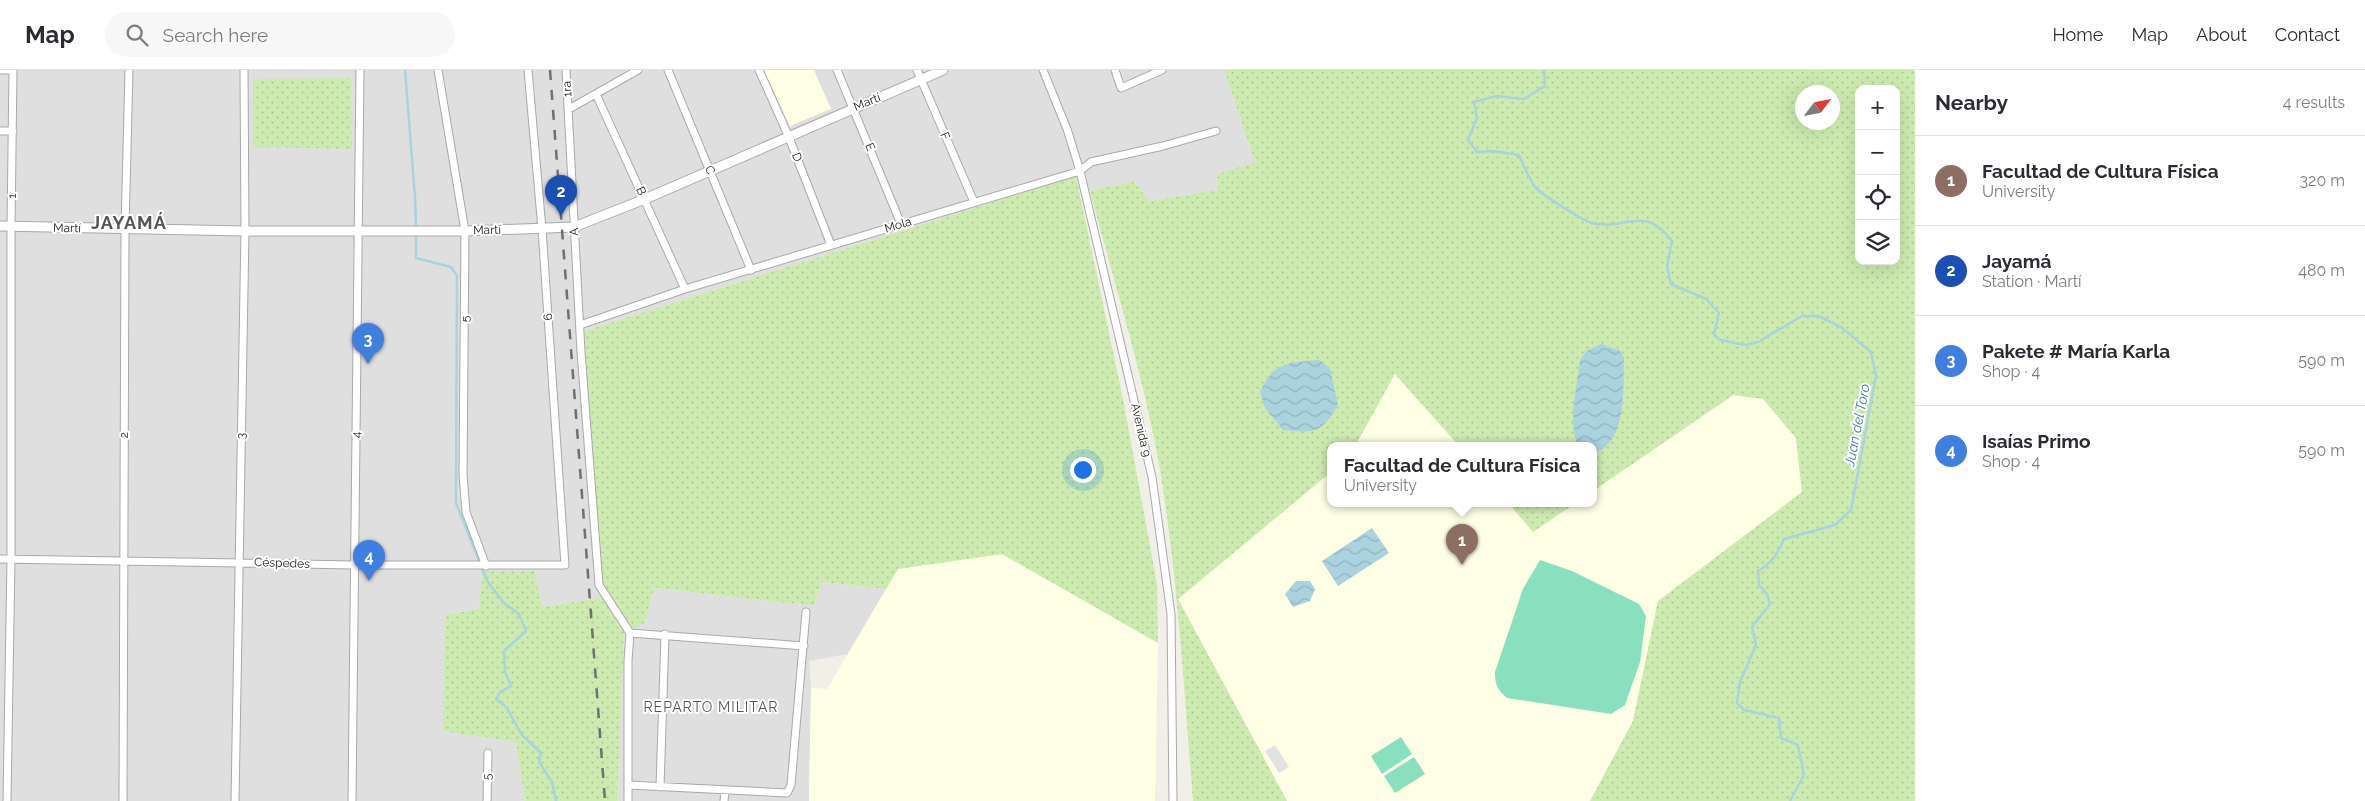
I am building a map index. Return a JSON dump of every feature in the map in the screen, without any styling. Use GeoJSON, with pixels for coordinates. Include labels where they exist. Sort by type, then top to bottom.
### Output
{"type":"FeatureCollection","features":[{"type":"Feature","properties":{"kind":"street"},"geometry":{"type":"LineString","coordinates":[[0,70],[13,70]]}},
{"type":"Feature","properties":{"kind":"street","name":"1"},"geometry":{"type":"LineString","coordinates":[[7,801],[11,559],[13,70]]}},
{"type":"Feature","properties":{"kind":"street","name":"2"},"geometry":{"type":"LineString","coordinates":[[122,801],[125,229],[129,70]]}},
{"type":"Feature","properties":{"kind":"street","name":"3"},"geometry":{"type":"LineString","coordinates":[[235,801],[245,231],[244,70]]}},
{"type":"Feature","properties":{"kind":"street","name":"4"},"geometry":{"type":"LineString","coordinates":[[352,801],[360,70]]}},
{"type":"Feature","properties":{"kind":"street","name":"5"},"geometry":{"type":"LineString","coordinates":[[438,70],[466,231],[463,475],[466,512],[486,566]]}},
{"type":"Feature","properties":{"kind":"street","name":"6"},"geometry":{"type":"LineString","coordinates":[[528,70],[542,229],[565,564]]}},
{"type":"Feature","properties":{"kind":"street","name":"1ra"},"geometry":{"type":"LineString","coordinates":[[566,70],[569,109]]}},
{"type":"Feature","properties":{"kind":"street"},"geometry":{"type":"LineString","coordinates":[[569,109],[638,70]]}},
{"type":"Feature","properties":{"kind":"street","name":"C"},"geometry":{"type":"LineString","coordinates":[[668,70],[751,270]]}},
{"type":"Feature","properties":{"kind":"street","name":"D"},"geometry":{"type":"LineString","coordinates":[[759,70],[788,135],[831,246]]}},
{"type":"Feature","properties":{"kind":"street","name":"E"},"geometry":{"type":"LineString","coordinates":[[837,70],[901,224]]}},
{"type":"Feature","properties":{"kind":"street","name":"F"},"geometry":{"type":"LineString","coordinates":[[916,70],[974,202]]}},
{"type":"Feature","properties":{"kind":"street","name":"Martí"},"geometry":{"type":"LineString","coordinates":[[0,226],[245,231],[466,231],[574,227],[943,70]]}},
{"type":"Feature","properties":{"kind":"street","name":"Avenida 9"},"geometry":{"type":"LineString","coordinates":[[1043,70],[1068,129],[1080,171],[1152,477],[1171,614],[1173,801]]}},
{"type":"Feature","properties":{"kind":"street"},"geometry":{"type":"LineString","coordinates":[[1115,70],[1121,88],[1162,70]]}},
{"type":"Feature","properties":{"kind":"street","name":"B"},"geometry":{"type":"LineString","coordinates":[[596,94],[685,289]]}},
{"type":"Feature","properties":{"kind":"street","name":"A"},"geometry":{"type":"LineString","coordinates":[[569,109],[574,227],[598,585],[630,633]]}},
{"type":"Feature","properties":{"kind":"street"},"geometry":{"type":"LineString","coordinates":[[0,131],[13,131]]}},
{"type":"Feature","properties":{"kind":"street","name":"Mola"},"geometry":{"type":"LineString","coordinates":[[580,324],[685,289],[1080,171],[1091,162],[1163,146],[1216,131]]}},
{"type":"Feature","properties":{"kind":"street","name":"Céspedes"},"geometry":{"type":"LineString","coordinates":[[0,559],[354,565],[486,566],[565,564]]}},
{"type":"Feature","properties":{"kind":"street"},"geometry":{"type":"LineString","coordinates":[[629,785],[787,793],[791,785],[806,612]]}},
{"type":"Feature","properties":{"kind":"street"},"geometry":{"type":"LineString","coordinates":[[628,801],[628,660],[630,633],[665,634],[804,646]]}},
{"type":"Feature","properties":{"kind":"street"},"geometry":{"type":"LineString","coordinates":[[660,787],[665,634]]}},
{"type":"Feature","properties":{"kind":"street","name":"5"},"geometry":{"type":"LineString","coordinates":[[487,801],[488,753]]}},
{"type":"Feature","properties":{"kind":"street"},"geometry":{"type":"LineString","coordinates":[[724,801],[725,790]]}},
{"type":"Feature","properties":{"kind":"shaded area"},"geometry":{"type":"Polygon","coordinates":[[[0,70],[1224,70],[1255,162],[1217,174],[1218,190],[1149,201],[1134,181],[1090,191],[1076,176],[581,332],[599,598],[542,607],[482,572],[479,609],[445,615],[516,742],[525,801],[0,801],[0,70]]]}},
{"type":"Feature","properties":{"kind":"shaded area"},"geometry":{"type":"Polygon","coordinates":[[[764,70],[814,70],[831,109],[790,126],[764,70]]]}},
{"type":"Feature","properties":{"kind":"shaded area"},"geometry":{"type":"Polygon","coordinates":[[[1395,374],[1455,442],[1357,442],[1395,374]]]}},
{"type":"Feature","properties":{"kind":"shaded area"},"geometry":{"type":"Polygon","coordinates":[[[1734,395],[1763,399],[1796,438],[1802,492],[1658,601],[1633,721],[1590,801],[1287,801],[1178,599],[1327,475],[1327,507],[1512,507],[1533,531],[1569,507],[1597,507],[1597,488],[1734,395]]]}},
{"type":"Feature","properties":{"kind":"shaded area"},"geometry":{"type":"Polygon","coordinates":[[[1002,554],[1158,643],[1155,801],[809,801],[811,688],[827,689],[898,569],[1002,554]]]}},
{"type":"Feature","properties":{"kind":"shaded area"},"geometry":{"type":"Polygon","coordinates":[[[822,582],[886,589],[848,654],[809,661],[811,688],[809,801],[617,801],[624,634],[645,623],[654,588],[813,606],[822,582]]]}},
{"type":"Feature","properties":{"kind":"shaded area"},"geometry":{"type":"Polygon","coordinates":[[[1275,745],[1289,767],[1279,773],[1265,751],[1275,745]]]}},
{"type":"Feature","properties":{"kind":"green space"},"geometry":{"type":"Polygon","coordinates":[[[1224,70],[1915,70],[1915,801],[1590,801],[1633,721],[1658,601],[1802,492],[1796,438],[1763,399],[1733,395],[1597,488],[1597,442],[1455,442],[1395,374],[1357,442],[1327,442],[1327,475],[1178,599],[1287,801],[1193,801],[1176,594],[1160,470],[1146,400],[1090,191],[1134,181],[1149,201],[1218,190],[1217,174],[1255,162],[1224,70]]]}},
{"type":"Feature","properties":{"kind":"green space"},"geometry":{"type":"Polygon","coordinates":[[[351,78],[352,149],[253,147],[253,79],[351,78]]]}},
{"type":"Feature","properties":{"kind":"green space"},"geometry":{"type":"Polygon","coordinates":[[[1076,176],[1123,399],[1157,584],[1158,643],[1002,554],[898,569],[886,589],[822,582],[813,606],[654,588],[645,623],[624,634],[617,801],[525,801],[516,742],[443,731],[445,615],[479,609],[482,571],[534,571],[542,607],[599,598],[581,332],[1076,176]]]}},
{"type":"Feature","properties":{"kind":"green space"},"geometry":{"type":"Polygon","coordinates":[[[1512,507],[1570,507],[1533,532],[1512,507]]]}},
{"type":"Feature","properties":{"kind":"green space"},"geometry":{"type":"Polygon","coordinates":[[[1540,560],[1572,571],[1639,604],[1646,616],[1640,662],[1625,705],[1611,714],[1507,698],[1497,686],[1495,672],[1523,589],[1540,560]]]}},
{"type":"Feature","properties":{"kind":"green space"},"geometry":{"type":"Polygon","coordinates":[[[1401,737],[1412,754],[1382,774],[1371,756],[1401,737]]]}},
{"type":"Feature","properties":{"kind":"green space"},"geometry":{"type":"Polygon","coordinates":[[[1414,757],[1425,774],[1395,793],[1384,776],[1414,757]]]}},
{"type":"Feature","properties":{"kind":"water"},"geometry":{"type":"Polygon","coordinates":[[[1601,344],[1619,350],[1624,357],[1623,397],[1618,426],[1613,438],[1605,447],[1597,451],[1597,442],[1577,442],[1573,427],[1580,360],[1586,351],[1601,344]]]}},
{"type":"Feature","properties":{"kind":"water"},"geometry":{"type":"Polygon","coordinates":[[[1319,360],[1330,368],[1338,405],[1327,422],[1316,429],[1310,431],[1283,430],[1265,408],[1260,392],[1265,382],[1277,369],[1291,363],[1319,360]]]}},
{"type":"Feature","properties":{"kind":"water"},"geometry":{"type":"Polygon","coordinates":[[[1372,528],[1389,553],[1338,586],[1322,561],[1372,528]]]}},
{"type":"Feature","properties":{"kind":"water"},"geometry":{"type":"Polygon","coordinates":[[[1296,581],[1310,581],[1315,589],[1310,601],[1293,607],[1285,594],[1296,581]]]}},
{"type":"Feature","properties":{"kind":"waterway"},"geometry":{"type":"LineString","coordinates":[[405,70],[416,228]]}},
{"type":"Feature","properties":{"kind":"waterway","name":"Juan del Toro"},"geometry":{"type":"LineString","coordinates":[[1544,70],[1545,86],[1524,99],[1496,96],[1474,102],[1477,118],[1468,140],[1477,152],[1492,151],[1519,155],[1537,189],[1564,208],[1592,223],[1605,225],[1634,221],[1652,223],[1672,241],[1667,267],[1671,284],[1706,299],[1719,313],[1714,335],[1720,340],[1746,345],[1758,342],[1802,316],[1818,316],[1841,327],[1871,352],[1876,376],[1851,510],[1835,525],[1784,539],[1774,557],[1758,571],[1759,585],[1767,594],[1770,604],[1752,627],[1756,645],[1740,682],[1737,703],[1744,710],[1779,718],[1781,738],[1798,745],[1804,775],[1790,801]]}},
{"type":"Feature","properties":{"kind":"waterway"},"geometry":{"type":"LineString","coordinates":[[416,234],[416,258],[451,267],[457,276],[456,503],[487,581],[504,603],[519,614],[526,631],[504,651],[505,672],[511,686],[500,692],[496,699],[506,707],[522,735],[541,753],[539,762],[552,782],[556,801]]}},
{"type":"Feature","properties":{"kind":"railway"},"geometry":{"type":"LineString","coordinates":[[550,70],[605,801]]}},
{"type":"Feature","properties":{"kind":"place","name":"Jayamá"},"geometry":{"type":"Point","coordinates":[561,216]}},
{"type":"Feature","properties":{"kind":"place","name":"Pakete # María Karla"},"geometry":{"type":"Point","coordinates":[368,364]}},
{"type":"Feature","properties":{"kind":"place","name":"Facultad de Cultura Física"},"geometry":{"type":"Point","coordinates":[1462,565]}},
{"type":"Feature","properties":{"kind":"place","name":"Isaías Primo"},"geometry":{"type":"Point","coordinates":[369,581]}},
{"type":"Feature","properties":{"kind":"district","name":"JAYAMÁ"},"geometry":{"type":"Point","coordinates":[129,223]}},
{"type":"Feature","properties":{"kind":"district","name":"REPARTO MILITAR"},"geometry":{"type":"Point","coordinates":[711,707]}}]}
